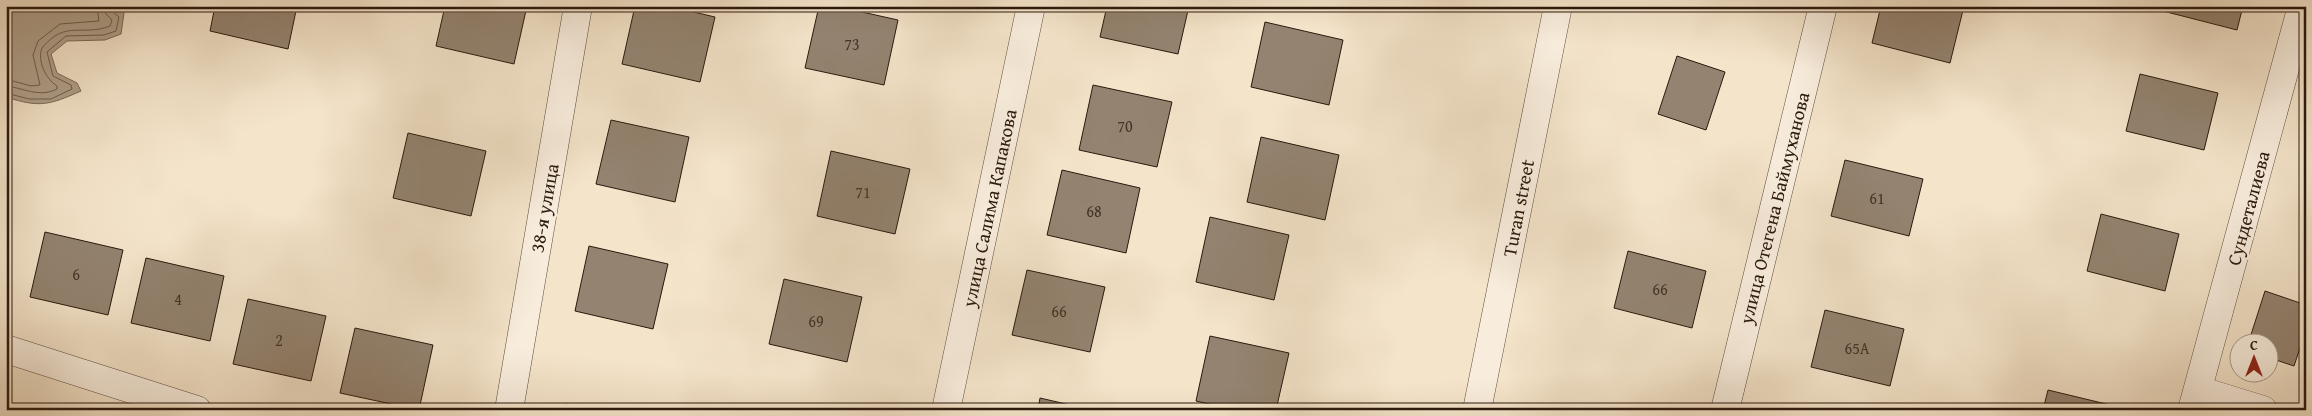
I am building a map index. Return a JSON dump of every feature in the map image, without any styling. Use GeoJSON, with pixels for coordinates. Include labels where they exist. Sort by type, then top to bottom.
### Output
{"type":"FeatureCollection","features":[{"type":"Feature","properties":{"kind":"street","name":"38-я улица"},"geometry":{"type":"LineString","coordinates":[[509,410],[578,6]]}},
{"type":"Feature","properties":{"kind":"street","name":"улица Салима Капакова"},"geometry":{"type":"LineString","coordinates":[[946,410],[1032,6]]}},
{"type":"Feature","properties":{"kind":"street","name":"Turan street"},"geometry":{"type":"LineString","coordinates":[[1477,410],[1558,6]]}},
{"type":"Feature","properties":{"kind":"street","name":"улица Отегена Баймуханова"},"geometry":{"type":"LineString","coordinates":[[1725,410],[1823,6]]}},
{"type":"Feature","properties":{"kind":"street","name":"Сундеталиева"},"geometry":{"type":"LineString","coordinates":[[2195,400],[2302,6]]}},
{"type":"Feature","properties":{"kind":"street"},"geometry":{"type":"LineString","coordinates":[[6,349],[196,410]]}},
{"type":"Feature","properties":{"kind":"street"},"geometry":{"type":"LineString","coordinates":[[2195,400],[2263,410]]}},
{"type":"Feature","properties":{"kind":"water"},"geometry":{"type":"Polygon","coordinates":[[[6,6],[112,6],[124,13],[121,34],[105,40],[67,41],[51,54],[57,73],[77,83],[81,91],[52,102],[28,103],[6,97],[6,6]]]}},
{"type":"Feature","properties":{"kind":"building"},"geometry":{"type":"Polygon","coordinates":[[[215,6],[297,6],[288,49],[210,31],[215,6]]]}},
{"type":"Feature","properties":{"kind":"building"},"geometry":{"type":"Polygon","coordinates":[[[445,6],[527,6],[514,64],[436,46],[445,6]]]}},
{"type":"Feature","properties":{"kind":"building"},"geometry":{"type":"Polygon","coordinates":[[[635,6],[668,6],[715,17],[700,82],[622,64],[635,6]]]}},
{"type":"Feature","properties":{"kind":"building"},"geometry":{"type":"Polygon","coordinates":[[[819,6],[835,6],[898,20],[884,85],[805,68],[819,6]]]}},
{"type":"Feature","properties":{"kind":"building"},"geometry":{"type":"Polygon","coordinates":[[[1107,6],[1189,6],[1178,54],[1100,37],[1107,6]]]}},
{"type":"Feature","properties":{"kind":"building"},"geometry":{"type":"Polygon","coordinates":[[[1881,6],[1964,6],[1950,63],[1872,43],[1881,6]]]}},
{"type":"Feature","properties":{"kind":"building"},"geometry":{"type":"Polygon","coordinates":[[[2160,6],[2243,6],[2237,30],[2159,10],[2160,6]]]}},
{"type":"Feature","properties":{"kind":"building"},"geometry":{"type":"Polygon","coordinates":[[[1265,22],[1343,40],[1329,105],[1251,87],[1265,22]]]}},
{"type":"Feature","properties":{"kind":"building"},"geometry":{"type":"Polygon","coordinates":[[[1677,56],[1725,72],[1706,130],[1658,114],[1677,56]]]}},
{"type":"Feature","properties":{"kind":"building"},"geometry":{"type":"Polygon","coordinates":[[[2140,74],[2218,93],[2204,150],[2126,131],[2140,74]]]}},
{"type":"Feature","properties":{"kind":"building"},"geometry":{"type":"Polygon","coordinates":[[[1093,85],[1172,102],[1157,167],[1079,150],[1093,85]]]}},
{"type":"Feature","properties":{"kind":"building"},"geometry":{"type":"Polygon","coordinates":[[[611,120],[689,137],[675,202],[596,184],[611,120]]]}},
{"type":"Feature","properties":{"kind":"building"},"geometry":{"type":"Polygon","coordinates":[[[408,133],[486,151],[471,216],[393,198],[408,133]]]}},
{"type":"Feature","properties":{"kind":"building"},"geometry":{"type":"Polygon","coordinates":[[[1261,137],[1339,155],[1325,220],[1247,202],[1261,137]]]}},
{"type":"Feature","properties":{"kind":"building"},"geometry":{"type":"Polygon","coordinates":[[[831,151],[910,169],[895,234],[817,216],[831,151]]]}},
{"type":"Feature","properties":{"kind":"building"},"geometry":{"type":"Polygon","coordinates":[[[1845,160],[1923,179],[1909,236],[1831,216],[1845,160]]]}},
{"type":"Feature","properties":{"kind":"building"},"geometry":{"type":"Polygon","coordinates":[[[1062,170],[1140,188],[1126,253],[1047,235],[1062,170]]]}},
{"type":"Feature","properties":{"kind":"building"},"geometry":{"type":"Polygon","coordinates":[[[2101,214],[2179,234],[2165,291],[2087,271],[2101,214]]]}},
{"type":"Feature","properties":{"kind":"building"},"geometry":{"type":"Polygon","coordinates":[[[1210,217],[1289,235],[1274,300],[1196,282],[1210,217]]]}},
{"type":"Feature","properties":{"kind":"building"},"geometry":{"type":"Polygon","coordinates":[[[45,232],[123,250],[108,315],[30,297],[45,232]]]}},
{"type":"Feature","properties":{"kind":"building"},"geometry":{"type":"Polygon","coordinates":[[[589,246],[668,264],[653,329],[575,311],[589,246]]]}},
{"type":"Feature","properties":{"kind":"building"},"geometry":{"type":"Polygon","coordinates":[[[1628,251],[1706,271],[1692,328],[1614,308],[1628,251]]]}},
{"type":"Feature","properties":{"kind":"building"},"geometry":{"type":"Polygon","coordinates":[[[146,258],[224,276],[210,341],[131,323],[146,258]]]}},
{"type":"Feature","properties":{"kind":"building"},"geometry":{"type":"Polygon","coordinates":[[[1027,270],[1105,287],[1090,352],[1012,335],[1027,270]]]}},
{"type":"Feature","properties":{"kind":"building"},"geometry":{"type":"Polygon","coordinates":[[[784,279],[862,297],[847,362],[769,344],[784,279]]]}},
{"type":"Feature","properties":{"kind":"building"},"geometry":{"type":"Polygon","coordinates":[[[2265,291],[2306,305],[2306,330],[2294,366],[2280,361],[2280,334],[2251,334],[2265,291]]]}},
{"type":"Feature","properties":{"kind":"building"},"geometry":{"type":"Polygon","coordinates":[[[248,299],[326,316],[311,381],[233,364],[248,299]]]}},
{"type":"Feature","properties":{"kind":"building"},"geometry":{"type":"Polygon","coordinates":[[[1825,310],[1904,329],[1890,386],[1811,367],[1825,310]]]}},
{"type":"Feature","properties":{"kind":"building"},"geometry":{"type":"Polygon","coordinates":[[[355,328],[433,345],[419,410],[340,393],[355,328]]]}},
{"type":"Feature","properties":{"kind":"building"},"geometry":{"type":"Polygon","coordinates":[[[1210,336],[1289,353],[1276,410],[1235,410],[1196,401],[1210,336]]]}},
{"type":"Feature","properties":{"kind":"building"},"geometry":{"type":"Polygon","coordinates":[[[2048,390],[2127,409],[2043,410],[2048,390]]]}},
{"type":"Feature","properties":{"kind":"building"},"geometry":{"type":"Polygon","coordinates":[[[1040,398],[1092,410],[1038,410],[1040,398]]]}},
{"type":"Feature","properties":{"kind":"building"},"geometry":{"type":"Polygon","coordinates":[[[566,404],[591,410],[565,410],[566,404]]]}}]}
